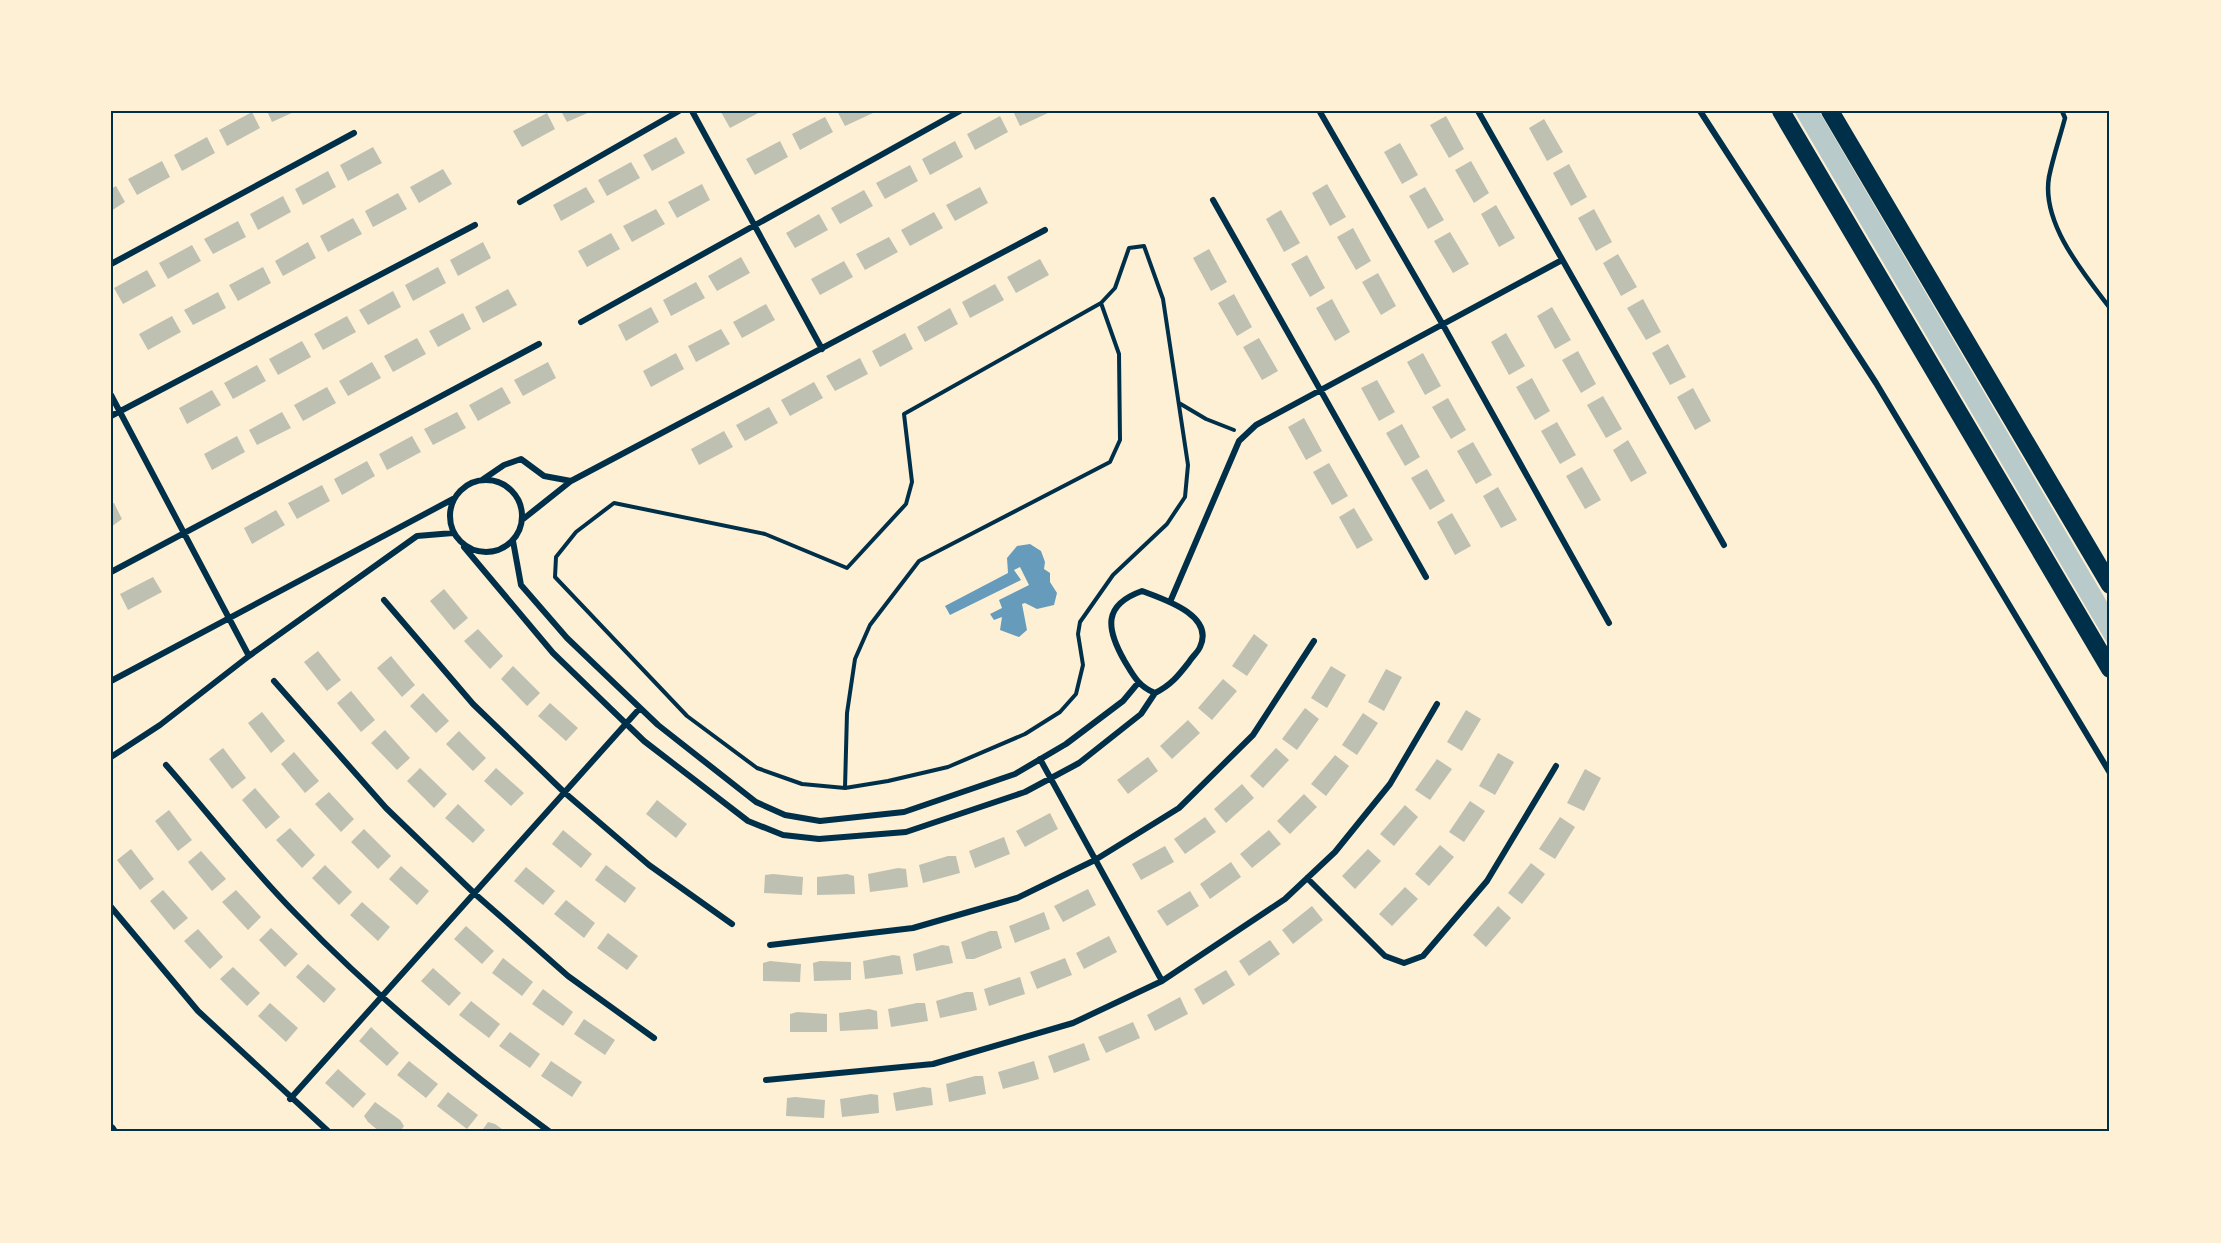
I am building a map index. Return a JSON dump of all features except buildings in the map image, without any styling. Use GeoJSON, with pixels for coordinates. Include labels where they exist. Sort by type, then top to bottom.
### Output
{"type":"FeatureCollection","features":[{"type":"Feature","properties":{"kind":"highway"},"geometry":{"type":"LineString","coordinates":[[1781,111],[2110,669]]}},
{"type":"Feature","properties":{"kind":"highway"},"geometry":{"type":"LineString","coordinates":[[1830,111],[2110,585]]}},
{"type":"Feature","properties":{"kind":"street"},"geometry":{"type":"LineString","coordinates":[[520,202],[679,111]]}},
{"type":"Feature","properties":{"kind":"street"},"geometry":{"type":"LineString","coordinates":[[692,111],[822,349]]}},
{"type":"Feature","properties":{"kind":"street"},"geometry":{"type":"LineString","coordinates":[[581,322],[753,224],[960,111]]}},
{"type":"Feature","properties":{"kind":"street"},"geometry":{"type":"LineString","coordinates":[[1478,111],[1724,545]]}},
{"type":"Feature","properties":{"kind":"street"},"geometry":{"type":"LineString","coordinates":[[1700,111],[1876,382],[2110,773]]}},
{"type":"Feature","properties":{"kind":"street"},"geometry":{"type":"LineString","coordinates":[[1320,112],[1443,325],[1609,623]]}},
{"type":"Feature","properties":{"kind":"street"},"geometry":{"type":"LineString","coordinates":[[111,264],[354,133]]}},
{"type":"Feature","properties":{"kind":"street"},"geometry":{"type":"LineString","coordinates":[[1214,201],[1426,577]]}},
{"type":"Feature","properties":{"kind":"street"},"geometry":{"type":"LineString","coordinates":[[111,416],[475,225]]}},
{"type":"Feature","properties":{"kind":"street"},"geometry":{"type":"LineString","coordinates":[[522,520],[571,481],[1045,230]]}},
{"type":"Feature","properties":{"kind":"street"},"geometry":{"type":"LineString","coordinates":[[1170,602],[1239,441],[1256,425],[1562,260]]}},
{"type":"Feature","properties":{"kind":"street"},"geometry":{"type":"LineString","coordinates":[[111,572],[184,531],[539,344]]}},
{"type":"Feature","properties":{"kind":"street"},"geometry":{"type":"LineString","coordinates":[[111,395],[249,656]]}},
{"type":"Feature","properties":{"kind":"street"},"geometry":{"type":"LineString","coordinates":[[111,681],[453,499],[465,486],[482,480],[504,465],[521,459],[544,476],[571,481]]}},
{"type":"Feature","properties":{"kind":"street"},"geometry":{"type":"LineString","coordinates":[[464,547],[481,553],[499,551],[513,541],[522,520],[522,508],[514,492],[499,482],[482,480]]}},
{"type":"Feature","properties":{"kind":"street"},"geometry":{"type":"LineString","coordinates":[[453,499],[449,516],[453,533],[553,653],[626,725],[748,821],[783,835],[819,839],[906,832],[1025,792],[1079,763],[1141,714],[1155,693],[1171,685],[1201,645],[1201,628],[1192,615],[1170,602],[1143,591],[1125,598],[1110,625],[1112,638],[1138,683],[1155,693]]}},
{"type":"Feature","properties":{"kind":"street"},"geometry":{"type":"LineString","coordinates":[[111,757],[160,725],[249,656],[417,536],[453,533]]}},
{"type":"Feature","properties":{"kind":"street"},"geometry":{"type":"LineString","coordinates":[[513,541],[521,585],[567,638],[640,708],[756,802],[785,815],[820,821],[904,812],[1015,774],[1066,744],[1123,701],[1138,683]]}},
{"type":"Feature","properties":{"kind":"street"},"geometry":{"type":"LineString","coordinates":[[384,600],[473,704],[565,793],[649,865],[732,924]]}},
{"type":"Feature","properties":{"kind":"street"},"geometry":{"type":"LineString","coordinates":[[770,945],[913,928],[1017,898],[1095,860],[1179,808],[1253,735],[1314,641]]}},
{"type":"Feature","properties":{"kind":"street"},"geometry":{"type":"LineString","coordinates":[[274,681],[386,807],[475,894],[568,976],[654,1038]]}},
{"type":"Feature","properties":{"kind":"street"},"geometry":{"type":"LineString","coordinates":[[766,1080],[933,1064],[1073,1023],[1162,981],[1286,899],[1335,852],[1390,784],[1437,704]]}},
{"type":"Feature","properties":{"kind":"street"},"geometry":{"type":"LineString","coordinates":[[290,1099],[640,708]]}},
{"type":"Feature","properties":{"kind":"street"},"geometry":{"type":"LineString","coordinates":[[1040,759],[1162,981]]}},
{"type":"Feature","properties":{"kind":"street"},"geometry":{"type":"LineString","coordinates":[[166,765],[296,915],[381,998],[488,1087],[550,1132]]}},
{"type":"Feature","properties":{"kind":"street"},"geometry":{"type":"LineString","coordinates":[[1307,878],[1385,956],[1404,963],[1423,956],[1487,881],[1556,766]]}},
{"type":"Feature","properties":{"kind":"street"},"geometry":{"type":"LineString","coordinates":[[111,908],[198,1011],[290,1099],[329,1132]]}},
{"type":"Feature","properties":{"kind":"lane"},"geometry":{"type":"LineString","coordinates":[[2062,111],[2065,118],[2049,178],[2049,205],[2073,260],[2110,308]]}},
{"type":"Feature","properties":{"kind":"path"},"geometry":{"type":"LineString","coordinates":[[1144,246],[1163,299],[1188,465],[1185,497],[1167,524],[1113,575],[1080,622],[1078,634],[1083,665],[1076,694],[1060,712],[1025,734],[948,767],[845,788],[802,784],[757,768],[687,716],[555,577],[556,557],[576,532],[614,503],[765,534],[847,568],[906,504],[912,482],[904,414],[1101,303],[1115,288],[1129,248],[1144,246]]}},
{"type":"Feature","properties":{"kind":"path"},"geometry":{"type":"LineString","coordinates":[[845,788],[847,713],[855,659],[870,625],[912,569],[919,561],[1110,462],[1120,440],[1119,354],[1101,303]]}},
{"type":"Feature","properties":{"kind":"path"},"geometry":{"type":"LineString","coordinates":[[1179,402],[1206,419],[1245,435]]}},
{"type":"Feature","properties":{"kind":"shaded area"},"geometry":{"type":"Polygon","coordinates":[[[1794,111],[1819,111],[2110,607],[2110,648],[1794,111]]]}},
{"type":"Feature","properties":{"kind":"water"},"geometry":{"type":"Polygon","coordinates":[[[1030,544],[1041,551],[1045,562],[1044,569],[1050,573],[1050,582],[1057,593],[1054,605],[1037,609],[1025,603],[1022,604],[1027,630],[1019,637],[1000,630],[1002,617],[994,620],[990,614],[1002,608],[999,600],[1029,585],[1020,567],[1014,570],[1021,580],[950,615],[945,606],[1008,573],[1007,558],[1017,546],[1030,544]]]}}]}
